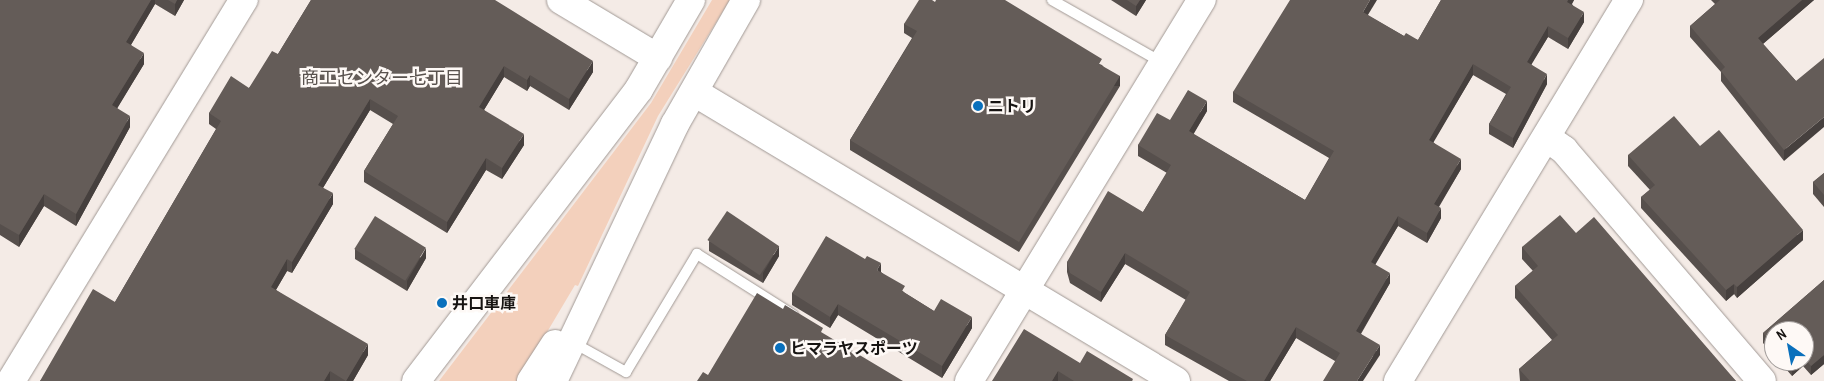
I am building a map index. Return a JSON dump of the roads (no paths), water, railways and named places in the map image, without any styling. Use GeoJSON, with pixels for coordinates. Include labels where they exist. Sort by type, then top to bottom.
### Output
{"type":"FeatureCollection","features":[{"type":"Feature","properties":{"kind":"street"},"geometry":{"type":"LineString","coordinates":[[11,381],[244,0]]}},
{"type":"Feature","properties":{"kind":"street"},"geometry":{"type":"LineString","coordinates":[[561,0],[658,58]]}},
{"type":"Feature","properties":{"kind":"street"},"geometry":{"type":"LineString","coordinates":[[416,381],[639,89],[691,0]]}},
{"type":"Feature","properties":{"kind":"street"},"geometry":{"type":"LineString","coordinates":[[554,381],[675,124],[746,0]]}},
{"type":"Feature","properties":{"kind":"street"},"geometry":{"type":"LineString","coordinates":[[969,381],[1202,0]]}},
{"type":"Feature","properties":{"kind":"street"},"geometry":{"type":"LineString","coordinates":[[1398,381],[1629,0]]}},
{"type":"Feature","properties":{"kind":"street"},"geometry":{"type":"LineString","coordinates":[[694,92],[1176,381]]}},
{"type":"Feature","properties":{"kind":"street"},"geometry":{"type":"LineString","coordinates":[[1547,138],[1564,150],[1762,381]]}},
{"type":"Feature","properties":{"kind":"street"},"geometry":{"type":"LineString","coordinates":[[532,381],[613,254]]}},
{"type":"Feature","properties":{"kind":"lane"},"geometry":{"type":"LineString","coordinates":[[1052,0],[1163,64]]}},
{"type":"Feature","properties":{"kind":"lane"},"geometry":{"type":"LineString","coordinates":[[572,342],[626,372],[697,254],[735,280],[802,320]]}},
{"type":"Feature","properties":{"kind":"place","name":"ニトリ"},"geometry":{"type":"Point","coordinates":[978,106]}},
{"type":"Feature","properties":{"kind":"place","name":"井口車庫"},"geometry":{"type":"Point","coordinates":[442,303]}},
{"type":"Feature","properties":{"kind":"place","name":"ヒマラヤスポーツ"},"geometry":{"type":"Point","coordinates":[780,348]}},
{"type":"Feature","properties":{"kind":"district","name":"商工センター七丁目"},"geometry":{"type":"Point","coordinates":[382,78]}}]}
